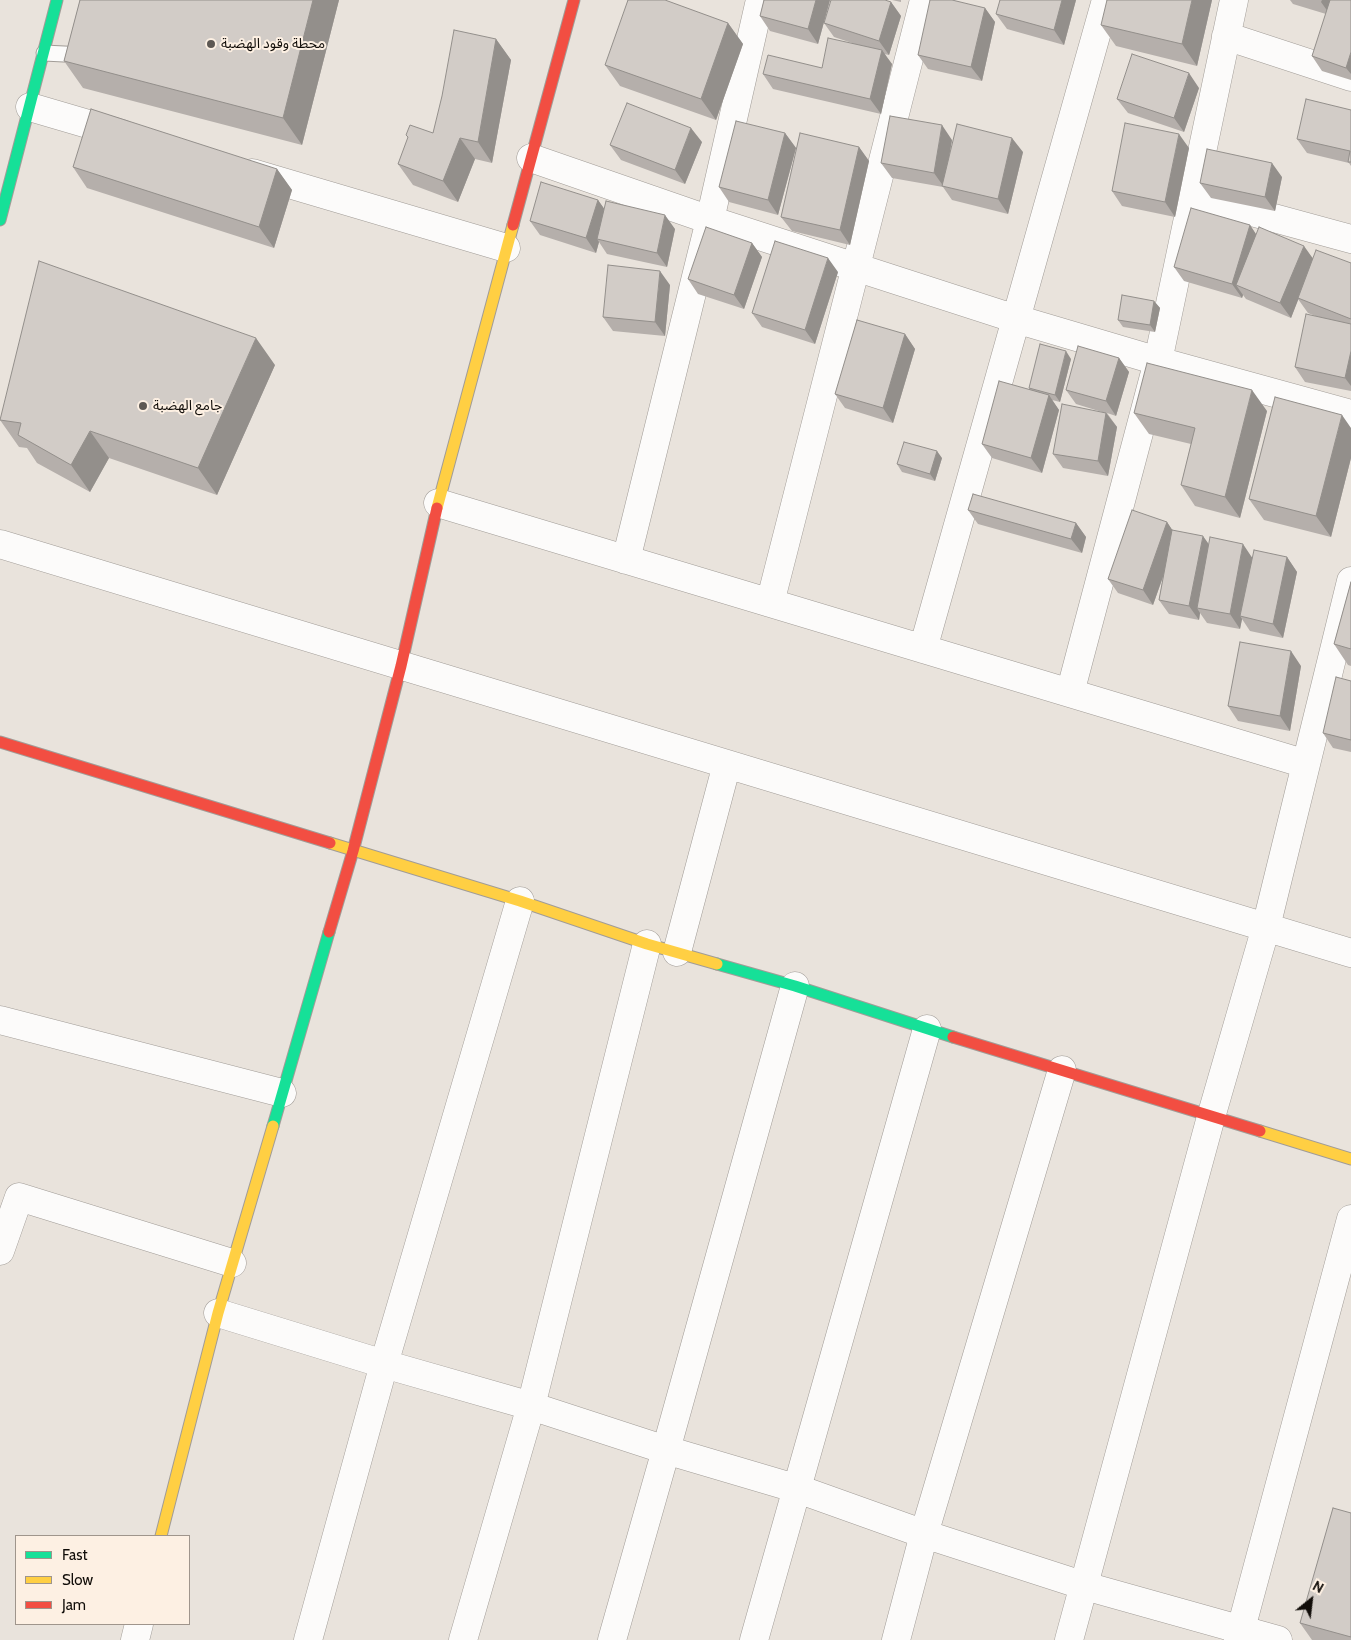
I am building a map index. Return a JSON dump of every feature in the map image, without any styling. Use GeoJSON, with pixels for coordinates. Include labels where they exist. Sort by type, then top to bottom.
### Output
{"type":"FeatureCollection","features":[{"type":"Feature","properties":{"kind":"main road"},"geometry":{"type":"LineString","coordinates":[[0,220],[58,0]]}},
{"type":"Feature","properties":{"kind":"main road"},"geometry":{"type":"LineString","coordinates":[[161,1535],[218,1312],[353,851],[401,666],[438,502],[574,0]]}},
{"type":"Feature","properties":{"kind":"main road"},"geometry":{"type":"LineString","coordinates":[[0,742],[520,901],[647,944],[795,986],[927,1029],[1351,1159]]}},
{"type":"Feature","properties":{"kind":"street"},"geometry":{"type":"LineString","coordinates":[[626,560],[710,220],[760,0]]}},
{"type":"Feature","properties":{"kind":"street"},"geometry":{"type":"LineString","coordinates":[[770,603],[924,0]]}},
{"type":"Feature","properties":{"kind":"street"},"geometry":{"type":"LineString","coordinates":[[924,649],[1106,0]]}},
{"type":"Feature","properties":{"kind":"street"},"geometry":{"type":"LineString","coordinates":[[1070,693],[1158,361],[1234,0]]}},
{"type":"Feature","properties":{"kind":"street"},"geometry":{"type":"LineString","coordinates":[[1226,36],[1351,77]]}},
{"type":"Feature","properties":{"kind":"street"},"geometry":{"type":"LineString","coordinates":[[30,106],[144,140]]}},
{"type":"Feature","properties":{"kind":"street"},"geometry":{"type":"LineString","coordinates":[[531,158],[710,220],[1016,319],[1158,361],[1351,414]]}},
{"type":"Feature","properties":{"kind":"street"},"geometry":{"type":"LineString","coordinates":[[230,166],[506,248]]}},
{"type":"Feature","properties":{"kind":"street"},"geometry":{"type":"LineString","coordinates":[[1193,196],[1351,239]]}},
{"type":"Feature","properties":{"kind":"street"},"geometry":{"type":"LineString","coordinates":[[438,502],[1306,764]]}},
{"type":"Feature","properties":{"kind":"street"},"geometry":{"type":"LineString","coordinates":[[0,544],[1351,953]]}},
{"type":"Feature","properties":{"kind":"street"},"geometry":{"type":"LineString","coordinates":[[1069,1640],[1211,1117],[1266,927],[1351,581]]}},
{"type":"Feature","properties":{"kind":"street"},"geometry":{"type":"LineString","coordinates":[[677,952],[727,764]]}},
{"type":"Feature","properties":{"kind":"street"},"geometry":{"type":"LineString","coordinates":[[308,1640],[384,1364],[520,901]]}},
{"type":"Feature","properties":{"kind":"street"},"geometry":{"type":"LineString","coordinates":[[463,1640],[531,1406],[647,944]]}},
{"type":"Feature","properties":{"kind":"street"},"geometry":{"type":"LineString","coordinates":[[612,1640],[795,986]]}},
{"type":"Feature","properties":{"kind":"street"},"geometry":{"type":"LineString","coordinates":[[0,1020],[282,1093]]}},
{"type":"Feature","properties":{"kind":"street"},"geometry":{"type":"LineString","coordinates":[[754,1640],[927,1029]]}},
{"type":"Feature","properties":{"kind":"street"},"geometry":{"type":"LineString","coordinates":[[896,1640],[924,1534],[1062,1070]]}},
{"type":"Feature","properties":{"kind":"street"},"geometry":{"type":"LineString","coordinates":[[0,1251],[9,1195],[232,1263]]}},
{"type":"Feature","properties":{"kind":"street"},"geometry":{"type":"LineString","coordinates":[[1240,1635],[1351,1219]]}},
{"type":"Feature","properties":{"kind":"street"},"geometry":{"type":"LineString","coordinates":[[218,1312],[798,1489],[924,1534],[1240,1635],[1278,1640]]}},
{"type":"Feature","properties":{"kind":"street"},"geometry":{"type":"LineString","coordinates":[[135,1640],[139,1625]]}},
{"type":"Feature","properties":{"kind":"lane"},"geometry":{"type":"LineString","coordinates":[[44,53],[100,55]]}},
{"type":"Feature","properties":{"kind":"building","name":"محطة وقود الهضبة"},"geometry":{"type":"Polygon","coordinates":[[[80,0],[313,0],[283,118],[64,61],[80,0]]]}},
{"type":"Feature","properties":{"kind":"building"},"geometry":{"type":"Polygon","coordinates":[[[628,0],[665,0],[728,23],[701,99],[605,65],[628,0]]]}},
{"type":"Feature","properties":{"kind":"building"},"geometry":{"type":"Polygon","coordinates":[[[764,0],[816,0],[808,29],[760,16],[764,0]]]}},
{"type":"Feature","properties":{"kind":"building"},"geometry":{"type":"Polygon","coordinates":[[[831,0],[885,0],[891,2],[879,41],[824,23],[831,0]]]}},
{"type":"Feature","properties":{"kind":"building"},"geometry":{"type":"Polygon","coordinates":[[[930,0],[952,0],[985,8],[971,67],[918,55],[930,0]]]}},
{"type":"Feature","properties":{"kind":"building"},"geometry":{"type":"Polygon","coordinates":[[[1000,0],[1062,0],[1054,30],[996,14],[1000,0]]]}},
{"type":"Feature","properties":{"kind":"building"},"geometry":{"type":"Polygon","coordinates":[[[1107,0],[1192,0],[1182,44],[1101,25],[1107,0]]]}},
{"type":"Feature","properties":{"kind":"building"},"geometry":{"type":"Polygon","coordinates":[[[1330,0],[1351,0],[1351,52],[1346,68],[1312,56],[1330,0]]]}},
{"type":"Feature","properties":{"kind":"building"},"geometry":{"type":"Polygon","coordinates":[[[454,30],[496,39],[478,142],[460,138],[443,181],[398,164],[408,137],[406,135],[410,125],[433,133],[454,30]]]}},
{"type":"Feature","properties":{"kind":"building"},"geometry":{"type":"Polygon","coordinates":[[[828,38],[882,50],[870,99],[763,74],[768,55],[822,68],[828,38]]]}},
{"type":"Feature","properties":{"kind":"building"},"geometry":{"type":"Polygon","coordinates":[[[1132,54],[1189,73],[1174,118],[1117,99],[1132,54]]]}},
{"type":"Feature","properties":{"kind":"building"},"geometry":{"type":"Polygon","coordinates":[[[1306,99],[1351,110],[1351,162],[1348,162],[1350,151],[1297,139],[1306,99]]]}},
{"type":"Feature","properties":{"kind":"building"},"geometry":{"type":"Polygon","coordinates":[[[627,103],[691,128],[675,170],[610,145],[627,103]]]}},
{"type":"Feature","properties":{"kind":"building"},"geometry":{"type":"Polygon","coordinates":[[[91,109],[277,169],[259,227],[73,167],[91,109]]]}},
{"type":"Feature","properties":{"kind":"building"},"geometry":{"type":"Polygon","coordinates":[[[890,116],[942,125],[934,173],[881,163],[890,116]]]}},
{"type":"Feature","properties":{"kind":"building"},"geometry":{"type":"Polygon","coordinates":[[[736,121],[785,133],[768,200],[719,187],[736,121]]]}},
{"type":"Feature","properties":{"kind":"building"},"geometry":{"type":"Polygon","coordinates":[[[1125,123],[1179,134],[1165,202],[1112,191],[1125,123]]]}},
{"type":"Feature","properties":{"kind":"building"},"geometry":{"type":"Polygon","coordinates":[[[957,124],[1012,138],[998,199],[942,186],[957,124]]]}},
{"type":"Feature","properties":{"kind":"building"},"geometry":{"type":"Polygon","coordinates":[[[800,133],[859,147],[840,230],[781,217],[800,133]]]}},
{"type":"Feature","properties":{"kind":"building"},"geometry":{"type":"Polygon","coordinates":[[[1207,149],[1272,163],[1265,197],[1200,183],[1207,149]]]}},
{"type":"Feature","properties":{"kind":"building"},"geometry":{"type":"Polygon","coordinates":[[[541,182],[598,200],[586,238],[530,221],[541,182]]]}},
{"type":"Feature","properties":{"kind":"building"},"geometry":{"type":"Polygon","coordinates":[[[606,201],[665,215],[657,253],[597,239],[606,201]]]}},
{"type":"Feature","properties":{"kind":"building"},"geometry":{"type":"Polygon","coordinates":[[[1191,208],[1250,225],[1232,284],[1174,267],[1191,208]]]}},
{"type":"Feature","properties":{"kind":"building"},"geometry":{"type":"Polygon","coordinates":[[[706,227],[752,243],[734,295],[688,279],[706,227]]]}},
{"type":"Feature","properties":{"kind":"building"},"geometry":{"type":"Polygon","coordinates":[[[1259,227],[1304,246],[1280,303],[1236,285],[1259,227]]]}},
{"type":"Feature","properties":{"kind":"building"},"geometry":{"type":"Polygon","coordinates":[[[775,241],[828,258],[805,330],[752,313],[775,241]]]}},
{"type":"Feature","properties":{"kind":"building"},"geometry":{"type":"Polygon","coordinates":[[[1316,250],[1351,263],[1351,319],[1298,298],[1316,250]]]}},
{"type":"Feature","properties":{"kind":"building","name":"جامع الهضبة"},"geometry":{"type":"Polygon","coordinates":[[[39,261],[256,338],[198,468],[90,431],[71,465],[18,435],[21,423],[0,420],[39,261]]]}},
{"type":"Feature","properties":{"kind":"building"},"geometry":{"type":"Polygon","coordinates":[[[608,265],[660,271],[655,322],[603,317],[608,265]]]}},
{"type":"Feature","properties":{"kind":"building"},"geometry":{"type":"Polygon","coordinates":[[[1122,295],[1154,301],[1150,325],[1118,320],[1122,295]]]}},
{"type":"Feature","properties":{"kind":"building"},"geometry":{"type":"Polygon","coordinates":[[[1306,314],[1351,324],[1351,351],[1345,378],[1295,367],[1306,314]]]}},
{"type":"Feature","properties":{"kind":"building"},"geometry":{"type":"Polygon","coordinates":[[[857,320],[905,334],[883,408],[835,394],[857,320]]]}},
{"type":"Feature","properties":{"kind":"building"},"geometry":{"type":"Polygon","coordinates":[[[1040,344],[1066,351],[1055,395],[1029,388],[1040,344]]]}},
{"type":"Feature","properties":{"kind":"building"},"geometry":{"type":"Polygon","coordinates":[[[1078,346],[1119,358],[1106,401],[1066,390],[1078,346]]]}},
{"type":"Feature","properties":{"kind":"building"},"geometry":{"type":"Polygon","coordinates":[[[1147,363],[1252,390],[1225,497],[1181,485],[1195,428],[1134,413],[1147,363]]]}},
{"type":"Feature","properties":{"kind":"building"},"geometry":{"type":"Polygon","coordinates":[[[999,381],[1049,395],[1031,458],[982,444],[999,381]]]}},
{"type":"Feature","properties":{"kind":"building"},"geometry":{"type":"Polygon","coordinates":[[[1275,397],[1342,415],[1316,516],[1249,499],[1275,397]]]}},
{"type":"Feature","properties":{"kind":"building"},"geometry":{"type":"Polygon","coordinates":[[[1062,404],[1106,413],[1098,461],[1053,454],[1062,404]]]}},
{"type":"Feature","properties":{"kind":"building"},"geometry":{"type":"Polygon","coordinates":[[[904,442],[937,451],[930,474],[897,464],[904,442]]]}},
{"type":"Feature","properties":{"kind":"building"},"geometry":{"type":"Polygon","coordinates":[[[973,494],[1076,523],[1071,539],[968,510],[973,494]]]}},
{"type":"Feature","properties":{"kind":"building"},"geometry":{"type":"Polygon","coordinates":[[[1132,510],[1167,522],[1143,590],[1108,579],[1132,510]]]}},
{"type":"Feature","properties":{"kind":"building"},"geometry":{"type":"Polygon","coordinates":[[[1172,530],[1203,536],[1189,606],[1159,600],[1172,530]]]}},
{"type":"Feature","properties":{"kind":"building"},"geometry":{"type":"Polygon","coordinates":[[[1210,537],[1243,544],[1230,614],[1197,608],[1210,537]]]}},
{"type":"Feature","properties":{"kind":"building"},"geometry":{"type":"Polygon","coordinates":[[[1254,550],[1287,557],[1273,624],[1240,616],[1254,550]]]}},
{"type":"Feature","properties":{"kind":"building"},"geometry":{"type":"Polygon","coordinates":[[[1351,582],[1351,649],[1334,644],[1351,582]]]}},
{"type":"Feature","properties":{"kind":"building"},"geometry":{"type":"Polygon","coordinates":[[[1240,642],[1291,651],[1280,716],[1228,706],[1240,642]]]}},
{"type":"Feature","properties":{"kind":"building"},"geometry":{"type":"Polygon","coordinates":[[[1336,677],[1351,681],[1351,740],[1323,733],[1336,677]]]}},
{"type":"Feature","properties":{"kind":"building"},"geometry":{"type":"Polygon","coordinates":[[[1333,1508],[1351,1513],[1351,1637],[1300,1623],[1333,1508]]]}},
{"type":"Feature","properties":{"kind":"traffic: fast"},"geometry":{"type":"LineString","coordinates":[[0,220],[57,0]]}},
{"type":"Feature","properties":{"kind":"traffic: fast"},"geometry":{"type":"LineString","coordinates":[[273,1126],[329,932]]}},
{"type":"Feature","properties":{"kind":"traffic: fast"},"geometry":{"type":"LineString","coordinates":[[717,964],[795,986],[953,1037]]}},
{"type":"Feature","properties":{"kind":"traffic: slow"},"geometry":{"type":"LineString","coordinates":[[437,508],[513,225]]}},
{"type":"Feature","properties":{"kind":"traffic: slow"},"geometry":{"type":"LineString","coordinates":[[330,843],[520,901],[647,944],[717,964]]}},
{"type":"Feature","properties":{"kind":"traffic: slow"},"geometry":{"type":"LineString","coordinates":[[161,1535],[218,1313],[273,1126]]}},
{"type":"Feature","properties":{"kind":"traffic: slow"},"geometry":{"type":"LineString","coordinates":[[1260,1131],[1351,1159]]}},
{"type":"Feature","properties":{"kind":"traffic: jam"},"geometry":{"type":"LineString","coordinates":[[513,225],[574,0]]}},
{"type":"Feature","properties":{"kind":"traffic: jam"},"geometry":{"type":"LineString","coordinates":[[329,932],[353,851],[401,666],[437,508]]}},
{"type":"Feature","properties":{"kind":"traffic: jam"},"geometry":{"type":"LineString","coordinates":[[0,742],[330,843]]}},
{"type":"Feature","properties":{"kind":"traffic: jam"},"geometry":{"type":"LineString","coordinates":[[953,1037],[1260,1131]]}},
{"type":"Feature","properties":{"kind":"place","name":"محطة وقود الهضبة"},"geometry":{"type":"Point","coordinates":[211,44]}},
{"type":"Feature","properties":{"kind":"place","name":"جامع الهضبة"},"geometry":{"type":"Point","coordinates":[143,406]}}]}
